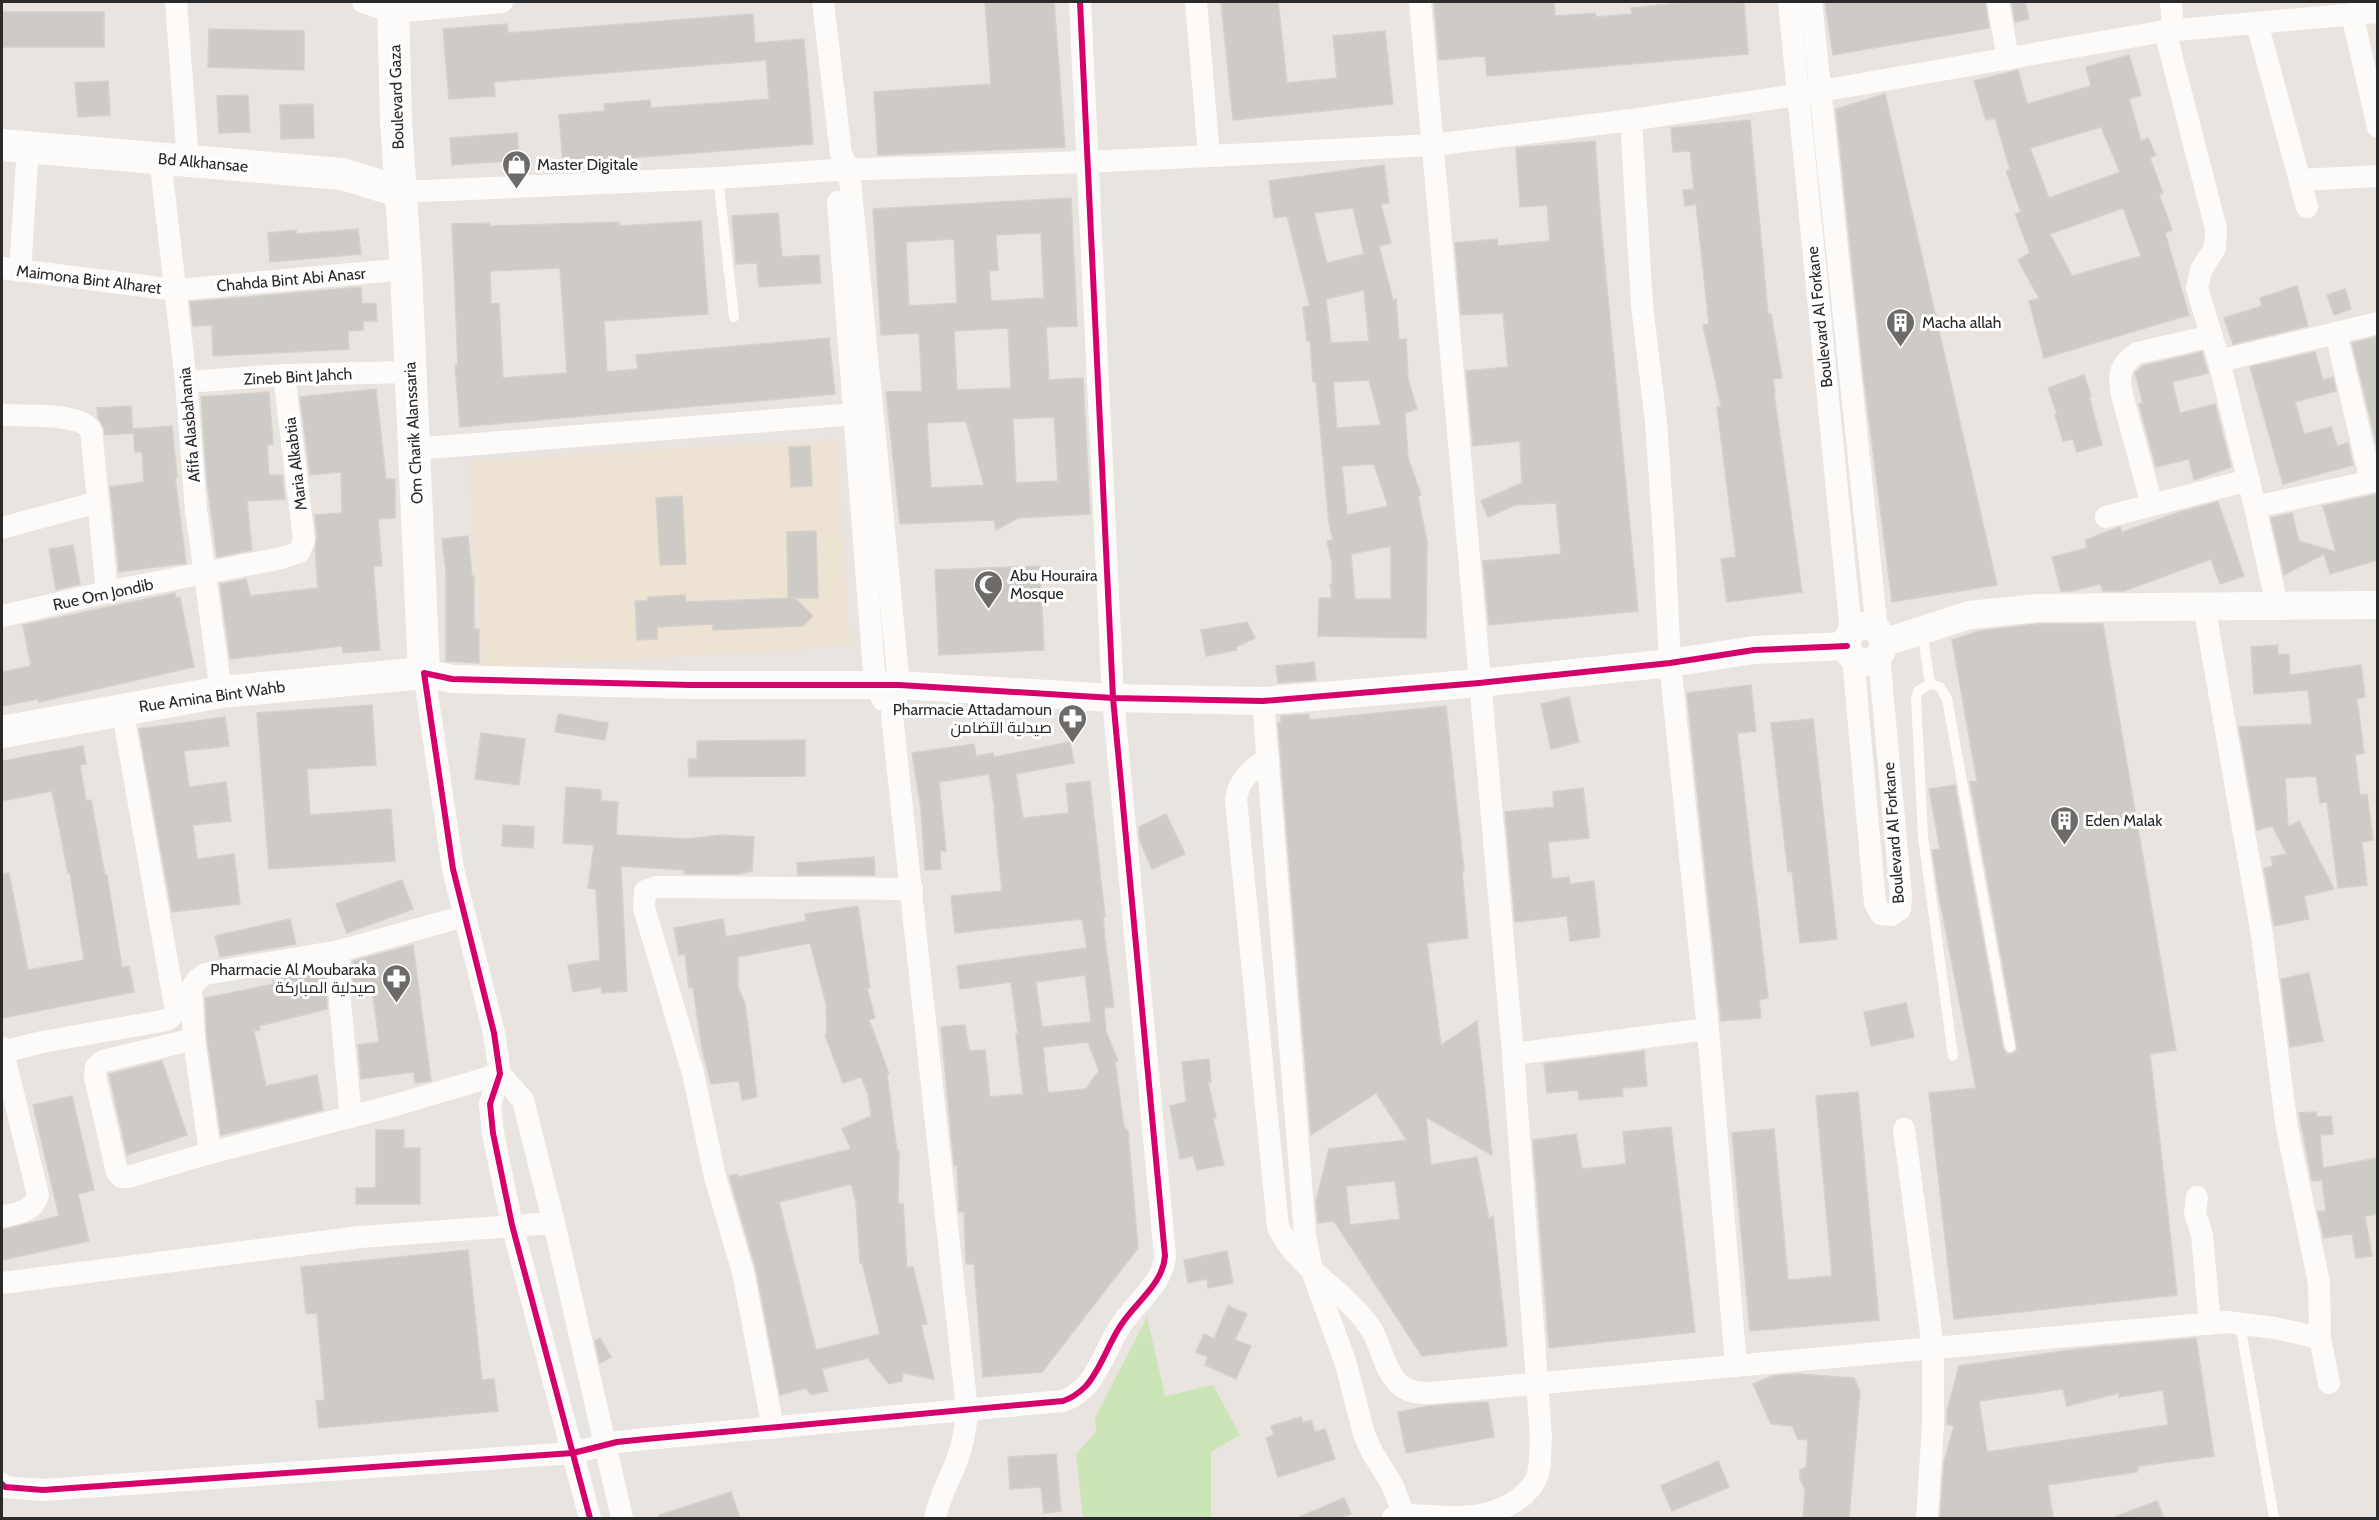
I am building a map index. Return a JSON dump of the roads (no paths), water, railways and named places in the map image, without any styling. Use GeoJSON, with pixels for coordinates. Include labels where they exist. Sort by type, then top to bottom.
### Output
{"type":"FeatureCollection","features":[{"type":"Feature","properties":{"kind":"main road","name":"Boulevard Gaza"},"geometry":{"type":"LineString","coordinates":[[393,7],[396,122],[401,192]]}},
{"type":"Feature","properties":{"kind":"main road","name":"Bd Alkhansae"},"geometry":{"type":"LineString","coordinates":[[15,146],[342,174],[401,192]]}},
{"type":"Feature","properties":{"kind":"main road","name":"Om Charik Alanssaria"},"geometry":{"type":"LineString","coordinates":[[401,192],[424,674]]}},
{"type":"Feature","properties":{"kind":"main road","name":"Rue Amina Bint Wahb"},"geometry":{"type":"LineString","coordinates":[[2,732],[122,708],[221,692],[424,674]]}},
{"type":"Feature","properties":{"kind":"street","name":"Afifa Alasbahania"},"geometry":{"type":"LineString","coordinates":[[176,2],[174,159],[176,290],[196,510],[221,692]]}},
{"type":"Feature","properties":{"kind":"street"},"geometry":{"type":"LineString","coordinates":[[363,2],[393,7],[502,2]]}},
{"type":"Feature","properties":{"kind":"street"},"geometry":{"type":"LineString","coordinates":[[823,2],[842,165],[887,685],[912,889],[968,1410],[958,1459],[943,1490],[935,1518]]}},
{"type":"Feature","properties":{"kind":"street"},"geometry":{"type":"LineString","coordinates":[[2,1484],[5,1487],[43,1490],[573,1453],[605,1445],[646,1439],[1063,1401],[1073,1397],[1088,1384],[1121,1325],[1159,1280],[1164,1265],[1163,1215],[1113,698],[1080,2]]}},
{"type":"Feature","properties":{"kind":"street"},"geometry":{"type":"LineString","coordinates":[[1196,2],[1209,155]]}},
{"type":"Feature","properties":{"kind":"street"},"geometry":{"type":"LineString","coordinates":[[1263,701],[1305,1235],[1312,1271],[1346,1364],[1364,1434],[1372,1452],[1392,1484],[1398,1517],[1473,1517],[1502,1508],[1530,1491],[1538,1474],[1541,1437],[1513,1054],[1420,2]]}},
{"type":"Feature","properties":{"kind":"street","name":"Boulevard Al Forkane"},"geometry":{"type":"LineString","coordinates":[[1789,2],[1797,95],[1865,644],[1901,896],[1900,909],[1891,915],[1881,914],[1875,903],[1865,644],[1821,91],[1811,2]]}},
{"type":"Feature","properties":{"kind":"street"},"geometry":{"type":"LineString","coordinates":[[1998,2],[2008,59]]}},
{"type":"Feature","properties":{"kind":"street"},"geometry":{"type":"LineString","coordinates":[[2171,2],[2169,31],[2216,230],[2215,248],[2201,270],[2197,288],[2219,361],[2277,605]]}},
{"type":"Feature","properties":{"kind":"street"},"geometry":{"type":"LineString","coordinates":[[401,192],[718,178],[842,165],[1086,162],[1433,145],[1631,120],[1797,95],[2169,31],[2378,12]]}},
{"type":"Feature","properties":{"kind":"street"},"geometry":{"type":"LineString","coordinates":[[2352,14],[2378,127]]}},
{"type":"Feature","properties":{"kind":"street"},"geometry":{"type":"LineString","coordinates":[[2257,23],[2307,207]]}},
{"type":"Feature","properties":{"kind":"street"},"geometry":{"type":"LineString","coordinates":[[1631,120],[1642,305],[1656,422],[1663,514],[1670,663],[1708,1029],[1736,1366]]}},
{"type":"Feature","properties":{"kind":"street"},"geometry":{"type":"LineString","coordinates":[[11,270],[15,146]]}},
{"type":"Feature","properties":{"kind":"street"},"geometry":{"type":"LineString","coordinates":[[2300,180],[2378,176]]}},
{"type":"Feature","properties":{"kind":"street","name":"Chahda Bint Abi Anasr"},"geometry":{"type":"LineString","coordinates":[[176,290],[406,269]]}},
{"type":"Feature","properties":{"kind":"street","name":"Maimona Bint Alharet"},"geometry":{"type":"LineString","coordinates":[[11,270],[176,290]]}},
{"type":"Feature","properties":{"kind":"street"},"geometry":{"type":"LineString","coordinates":[[2219,361],[2378,323]]}},
{"type":"Feature","properties":{"kind":"street"},"geometry":{"type":"LineString","coordinates":[[2255,507],[2374,480],[2336,333]]}},
{"type":"Feature","properties":{"kind":"street"},"geometry":{"type":"LineString","coordinates":[[2152,505],[2122,395],[2120,369],[2126,360],[2137,353],[2212,336]]}},
{"type":"Feature","properties":{"kind":"street","name":"Zineb Bint Jahch"},"geometry":{"type":"LineString","coordinates":[[186,382],[284,375],[410,372]]}},
{"type":"Feature","properties":{"kind":"street","name":"Maria Alkabtia"},"geometry":{"type":"LineString","coordinates":[[284,375],[304,540],[299,552]]}},
{"type":"Feature","properties":{"kind":"street"},"geometry":{"type":"LineString","coordinates":[[414,449],[864,414]]}},
{"type":"Feature","properties":{"kind":"street"},"geometry":{"type":"LineString","coordinates":[[2,415],[59,418],[80,421],[88,426],[92,435],[107,592]]}},
{"type":"Feature","properties":{"kind":"street"},"geometry":{"type":"LineString","coordinates":[[2106,517],[2248,480]]}},
{"type":"Feature","properties":{"kind":"street"},"geometry":{"type":"LineString","coordinates":[[2,528],[98,502]]}},
{"type":"Feature","properties":{"kind":"street","name":"Rue Om Jondib"},"geometry":{"type":"LineString","coordinates":[[2,616],[107,592],[282,558],[299,552]]}},
{"type":"Feature","properties":{"kind":"street"},"geometry":{"type":"LineString","coordinates":[[590,1518],[512,1225],[493,1133],[490,1104],[500,1074],[494,1033],[453,869],[424,674],[452,679],[690,685],[887,685],[1113,698],[1263,701],[1479,683],[1670,663],[1754,650],[1865,644],[1922,630],[1969,615],[1995,611],[2038,608],[2378,605]]}},
{"type":"Feature","properties":{"kind":"street"},"geometry":{"type":"LineString","coordinates":[[2204,606],[2262,935],[2287,1128],[2319,1283],[2320,1338],[2329,1383]]}},
{"type":"Feature","properties":{"kind":"street"},"geometry":{"type":"LineString","coordinates":[[2,1217],[28,1210],[34,1206],[38,1195],[2,1050],[162,1021],[171,1018],[175,1010],[122,708]]}},
{"type":"Feature","properties":{"kind":"street"},"geometry":{"type":"LineString","coordinates":[[1268,758],[1243,779],[1239,785],[1236,800],[1276,1215],[1284,1239],[1312,1271],[1370,1327],[1396,1382],[1406,1390],[1431,1393],[2210,1324],[2240,1324],[2275,1328],[2320,1338]]}},
{"type":"Feature","properties":{"kind":"street"},"geometry":{"type":"LineString","coordinates":[[773,1428],[743,1272],[715,1177],[693,1073],[644,908],[645,891],[656,887],[912,889]]}},
{"type":"Feature","properties":{"kind":"street"},"geometry":{"type":"LineString","coordinates":[[210,1153],[194,1039],[191,989],[201,977],[339,951],[465,916]]}},
{"type":"Feature","properties":{"kind":"street"},"geometry":{"type":"LineString","coordinates":[[339,951],[340,1002],[351,1117]]}},
{"type":"Feature","properties":{"kind":"street"},"geometry":{"type":"LineString","coordinates":[[1513,1054],[1708,1029]]}},
{"type":"Feature","properties":{"kind":"street"},"geometry":{"type":"LineString","coordinates":[[194,1039],[99,1063],[94,1072],[117,1172],[121,1177],[351,1117],[500,1074]]}},
{"type":"Feature","properties":{"kind":"street"},"geometry":{"type":"LineString","coordinates":[[500,1074],[523,1100],[554,1223],[622,1518]]}},
{"type":"Feature","properties":{"kind":"street"},"geometry":{"type":"LineString","coordinates":[[1904,1129],[1933,1348],[1934,1425],[1927,1518]]}},
{"type":"Feature","properties":{"kind":"street"},"geometry":{"type":"LineString","coordinates":[[2198,1197],[2195,1213],[2202,1235],[2210,1324]]}},
{"type":"Feature","properties":{"kind":"street"},"geometry":{"type":"LineString","coordinates":[[2,1283],[360,1237],[554,1223]]}},
{"type":"Feature","properties":{"kind":"lane"},"geometry":{"type":"LineString","coordinates":[[718,178],[734,317]]}},
{"type":"Feature","properties":{"kind":"lane"},"geometry":{"type":"LineString","coordinates":[[1922,630],[1930,684]]}},
{"type":"Feature","properties":{"kind":"lane"},"geometry":{"type":"LineString","coordinates":[[1953,1056],[1923,837],[1916,699],[1918,691],[1930,684],[1940,687],[1947,699],[2010,1047]]}},
{"type":"Feature","properties":{"kind":"lane"},"geometry":{"type":"LineString","coordinates":[[2240,1324],[2274,1518]]}},
{"type":"Feature","properties":{"kind":"place","name":"Master Digitale"},"geometry":{"type":"Point","coordinates":[516,190]}},
{"type":"Feature","properties":{"kind":"place","name":"Macha allah"},"geometry":{"type":"Point","coordinates":[1901,348]}},
{"type":"Feature","properties":{"kind":"place","name":"Abu Houraira Mosque"},"geometry":{"type":"Point","coordinates":[989,610]}},
{"type":"Feature","properties":{"kind":"place","name":"Pharmacie Attadamoun صيدلية التضامن"},"geometry":{"type":"Point","coordinates":[1073,744]}},
{"type":"Feature","properties":{"kind":"place","name":"Eden Malak"},"geometry":{"type":"Point","coordinates":[2064,846]}},
{"type":"Feature","properties":{"kind":"place","name":"Pharmacie Al Moubaraka صيدلية المباركة"},"geometry":{"type":"Point","coordinates":[397,1004]}}]}
